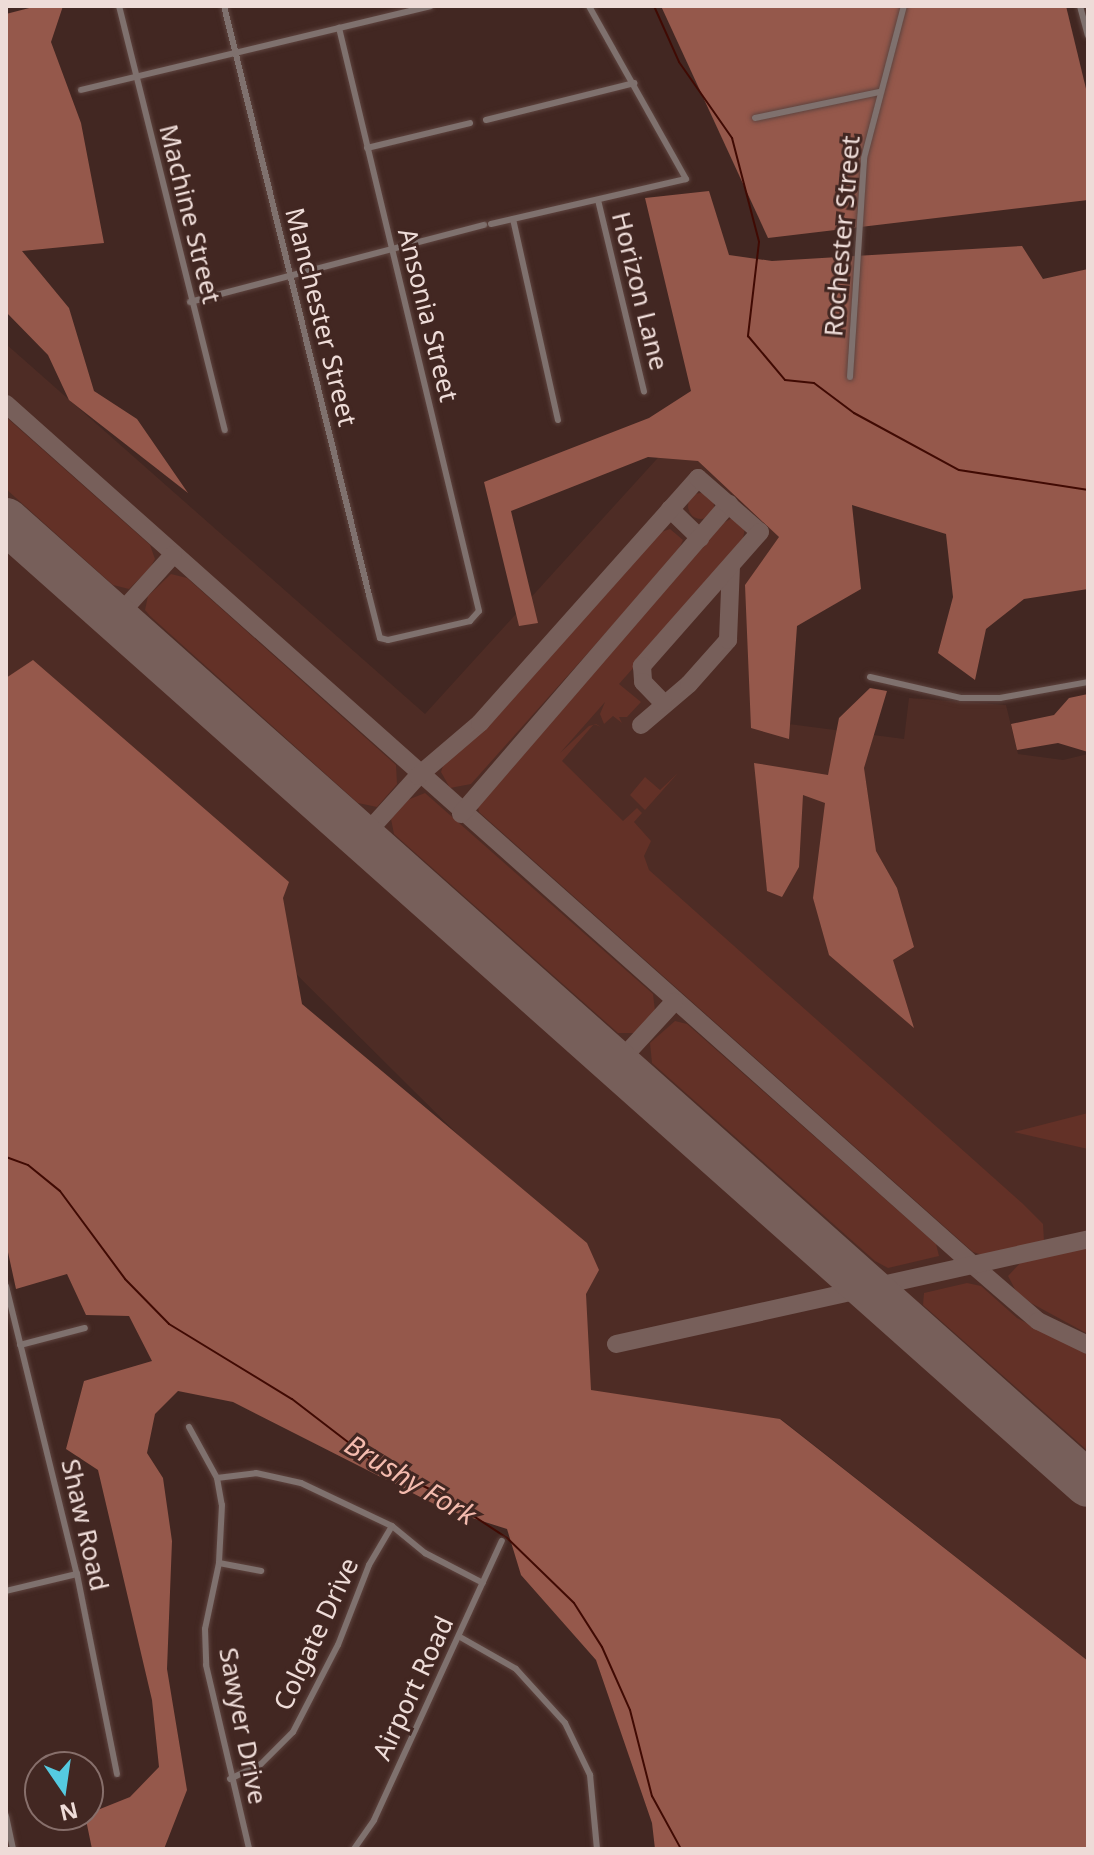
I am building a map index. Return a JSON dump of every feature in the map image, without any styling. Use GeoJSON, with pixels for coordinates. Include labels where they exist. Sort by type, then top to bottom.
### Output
{"type":"FeatureCollection","features":[{"type":"Feature","properties":{"kind":"street","name":"Machine Street"},"geometry":{"type":"LineString","coordinates":[[119,6],[190,302],[225,430]]}},
{"type":"Feature","properties":{"kind":"street","name":"Manchester Street"},"geometry":{"type":"LineString","coordinates":[[224,6],[380,638]]}},
{"type":"Feature","properties":{"kind":"street"},"geometry":{"type":"LineString","coordinates":[[81,90],[430,6]]}},
{"type":"Feature","properties":{"kind":"street"},"geometry":{"type":"LineString","coordinates":[[190,302],[488,225],[686,179],[589,6]]}},
{"type":"Feature","properties":{"kind":"street","name":"Rochester Street"},"geometry":{"type":"LineString","coordinates":[[850,377],[864,158],[904,6]]}},
{"type":"Feature","properties":{"kind":"street"},"geometry":{"type":"LineString","coordinates":[[1080,6],[1088,35]]}},
{"type":"Feature","properties":{"kind":"street","name":"Ansonia Street"},"geometry":{"type":"LineString","coordinates":[[339,28],[479,611],[470,621],[380,638]]}},
{"type":"Feature","properties":{"kind":"street"},"geometry":{"type":"LineString","coordinates":[[486,120],[634,83]]}},
{"type":"Feature","properties":{"kind":"street"},"geometry":{"type":"LineString","coordinates":[[755,118],[879,92]]}},
{"type":"Feature","properties":{"kind":"street"},"geometry":{"type":"LineString","coordinates":[[367,148],[470,123]]}},
{"type":"Feature","properties":{"kind":"street","name":"Horizon Lane"},"geometry":{"type":"LineString","coordinates":[[598,200],[644,392]]}},
{"type":"Feature","properties":{"kind":"street"},"geometry":{"type":"LineString","coordinates":[[513,219],[558,420]]}},
{"type":"Feature","properties":{"kind":"street"},"geometry":{"type":"LineString","coordinates":[[870,677],[961,698],[1041,693],[1088,682]]}},
{"type":"Feature","properties":{"kind":"street","name":"Shaw Road"},"geometry":{"type":"LineString","coordinates":[[6,1286],[77,1574],[117,1774]]}},
{"type":"Feature","properties":{"kind":"street"},"geometry":{"type":"LineString","coordinates":[[20,1345],[85,1328]]}},
{"type":"Feature","properties":{"kind":"street","name":"Sawyer Drive"},"geometry":{"type":"LineString","coordinates":[[189,1427],[217,1478],[222,1505],[219,1563],[205,1644],[230,1779],[249,1849]]}},
{"type":"Feature","properties":{"kind":"street"},"geometry":{"type":"LineString","coordinates":[[217,1478],[241,1473],[286,1478],[392,1526],[436,1560],[483,1583]]}},
{"type":"Feature","properties":{"kind":"street","name":"Colgate Drive"},"geometry":{"type":"LineString","coordinates":[[230,1779],[271,1757],[298,1724],[369,1565],[392,1526]]}},
{"type":"Feature","properties":{"kind":"street","name":"Airport Road"},"geometry":{"type":"LineString","coordinates":[[354,1849],[374,1820],[502,1541]]}},
{"type":"Feature","properties":{"kind":"street"},"geometry":{"type":"LineString","coordinates":[[219,1563],[261,1571]]}},
{"type":"Feature","properties":{"kind":"street"},"geometry":{"type":"LineString","coordinates":[[6,1591],[77,1574]]}},
{"type":"Feature","properties":{"kind":"street"},"geometry":{"type":"LineString","coordinates":[[460,1637],[516,1669],[565,1723],[590,1775],[597,1849]]}},
{"type":"Feature","properties":{"kind":"street"},"geometry":{"type":"LineString","coordinates":[[6,1816],[13,1849]]}},
{"type":"Feature","properties":{"kind":"shaded area"},"geometry":{"type":"Polygon","coordinates":[[[37,6],[63,6],[51,42],[81,123],[104,243],[22,251],[69,308],[94,391],[137,419],[188,493],[69,400],[48,355],[6,312],[6,14],[37,6]]]}},
{"type":"Feature","properties":{"kind":"shaded area"},"geometry":{"type":"Polygon","coordinates":[[[661,6],[1066,6],[1088,97],[1088,200],[768,238],[661,6]]]}},
{"type":"Feature","properties":{"kind":"shaded area"},"geometry":{"type":"Polygon","coordinates":[[[709,191],[729,255],[772,261],[1022,246],[1043,279],[1088,269],[1088,589],[1024,599],[986,629],[975,680],[938,653],[953,597],[946,534],[852,505],[861,589],[797,626],[789,739],[751,728],[745,585],[779,537],[698,461],[648,457],[511,511],[538,623],[519,626],[484,482],[649,418],[691,391],[645,198],[709,191]]]}},
{"type":"Feature","properties":{"kind":"shaded area"},"geometry":{"type":"Polygon","coordinates":[[[6,344],[425,714],[685,428],[788,547],[781,723],[904,739],[909,698],[1006,705],[1018,754],[1063,760],[1088,754],[1088,1661],[781,1419],[670,1448],[539,1380],[557,1233],[6,686],[6,344]]]}},
{"type":"Feature","properties":{"kind":"shaded area"},"geometry":{"type":"Polygon","coordinates":[[[6,417],[150,545],[155,559],[129,589],[113,585],[6,489],[6,417]]]}},
{"type":"Feature","properties":{"kind":"shaded area"},"geometry":{"type":"Polygon","coordinates":[[[701,493],[710,497],[714,506],[710,515],[701,519],[692,515],[688,506],[692,497],[701,493]]]}},
{"type":"Feature","properties":{"kind":"shaded area"},"geometry":{"type":"Polygon","coordinates":[[[732,518],[745,527],[742,545],[619,684],[641,702],[627,717],[619,717],[622,723],[613,716],[604,724],[600,714],[605,702],[560,753],[593,725],[562,761],[623,821],[637,808],[642,813],[634,822],[651,841],[644,856],[649,870],[1022,1203],[1043,1224],[1044,1241],[1040,1245],[989,1257],[973,1252],[479,812],[477,803],[484,788],[715,528],[732,518]]]}},
{"type":"Feature","properties":{"kind":"shaded area"},"geometry":{"type":"Polygon","coordinates":[[[670,529],[683,540],[677,553],[471,784],[450,788],[441,772],[445,760],[500,713],[661,532],[670,529]]]}},
{"type":"Feature","properties":{"kind":"shaded area"},"geometry":{"type":"Polygon","coordinates":[[[171,574],[187,578],[396,765],[397,784],[377,807],[358,803],[150,616],[145,610],[148,596],[171,574]]]}},
{"type":"Feature","properties":{"kind":"shaded area"},"geometry":{"type":"Polygon","coordinates":[[[33,660],[289,882],[283,898],[302,1004],[587,1243],[599,1270],[586,1294],[591,1390],[780,1419],[1088,1661],[1088,1849],[655,1849],[652,1823],[596,1660],[521,1575],[507,1529],[444,1509],[233,1402],[178,1391],[155,1414],[147,1453],[163,1478],[172,1541],[167,1669],[187,1790],[164,1849],[92,1849],[88,1831],[104,1831],[104,1807],[130,1797],[159,1767],[152,1700],[98,1470],[66,1449],[84,1381],[152,1361],[129,1316],[86,1315],[67,1274],[16,1289],[6,1243],[6,678],[33,660]]]}},
{"type":"Feature","properties":{"kind":"shaded area"},"geometry":{"type":"Polygon","coordinates":[[[870,688],[887,691],[864,768],[876,851],[897,888],[914,947],[893,960],[914,1028],[829,955],[813,898],[825,803],[803,795],[799,867],[782,897],[767,891],[754,763],[828,775],[839,718],[870,688]]]}},
{"type":"Feature","properties":{"kind":"shaded area"},"geometry":{"type":"Polygon","coordinates":[[[1088,694],[1088,752],[1058,743],[1017,750],[1011,724],[1054,715],[1069,698],[1088,694]]]}},
{"type":"Feature","properties":{"kind":"shaded area"},"geometry":{"type":"Polygon","coordinates":[[[678,773],[645,810],[630,795],[645,777],[660,790],[678,773]]]}},
{"type":"Feature","properties":{"kind":"shaded area"},"geometry":{"type":"Polygon","coordinates":[[[425,793],[653,994],[655,1011],[635,1033],[618,1033],[394,834],[391,819],[405,801],[425,793]]]}},
{"type":"Feature","properties":{"kind":"shaded area"},"geometry":{"type":"Polygon","coordinates":[[[675,1021],[687,1024],[936,1244],[939,1256],[888,1268],[875,1261],[652,1063],[650,1043],[675,1021]]]}},
{"type":"Feature","properties":{"kind":"shaded area"},"geometry":{"type":"Polygon","coordinates":[[[1088,1113],[1088,1149],[1014,1132],[1088,1113]]]}},
{"type":"Feature","properties":{"kind":"shaded area"},"geometry":{"type":"Polygon","coordinates":[[[1088,1245],[1088,1334],[1031,1303],[1016,1291],[1008,1276],[1023,1260],[1088,1245]]]}},
{"type":"Feature","properties":{"kind":"shaded area"},"geometry":{"type":"Polygon","coordinates":[[[967,1283],[981,1286],[1017,1318],[1088,1355],[1088,1451],[923,1305],[924,1293],[967,1283]]]}},
{"type":"Feature","properties":{"kind":"waterway"},"geometry":{"type":"LineString","coordinates":[[654,6],[679,62],[732,138],[759,242],[748,336],[785,380],[814,383],[854,413],[959,470],[1088,490]]}},
{"type":"Feature","properties":{"kind":"waterway","name":"Brushy Fork"},"geometry":{"type":"LineString","coordinates":[[6,1157],[28,1165],[60,1191],[125,1279],[169,1324],[292,1399],[375,1463],[440,1494],[507,1538],[574,1603],[602,1647],[630,1710],[652,1796],[681,1849]]}},
{"type":"Feature","properties":{"kind":"taxiway"},"geometry":{"type":"LineString","coordinates":[[6,404],[974,1266],[1038,1321],[1088,1345]]}},
{"type":"Feature","properties":{"kind":"taxiway"},"geometry":{"type":"LineString","coordinates":[[362,838],[418,776],[480,723],[698,478],[760,532],[642,666],[643,682],[663,703]]}},
{"type":"Feature","properties":{"kind":"taxiway"},"geometry":{"type":"LineString","coordinates":[[461,814],[729,504]]}},
{"type":"Feature","properties":{"kind":"taxiway"},"geometry":{"type":"LineString","coordinates":[[670,509],[700,538]]}},
{"type":"Feature","properties":{"kind":"taxiway"},"geometry":{"type":"LineString","coordinates":[[116,618],[173,555]]}},
{"type":"Feature","properties":{"kind":"taxiway"},"geometry":{"type":"LineString","coordinates":[[641,725],[689,684],[728,640],[731,566]]}},
{"type":"Feature","properties":{"kind":"taxiway"},"geometry":{"type":"LineString","coordinates":[[616,1065],[674,1002]]}},
{"type":"Feature","properties":{"kind":"taxiway"},"geometry":{"type":"LineString","coordinates":[[616,1344],[1088,1239]]}},
{"type":"Feature","properties":{"kind":"runway"},"geometry":{"type":"LineString","coordinates":[[6,521],[1088,1484]]}}]}
